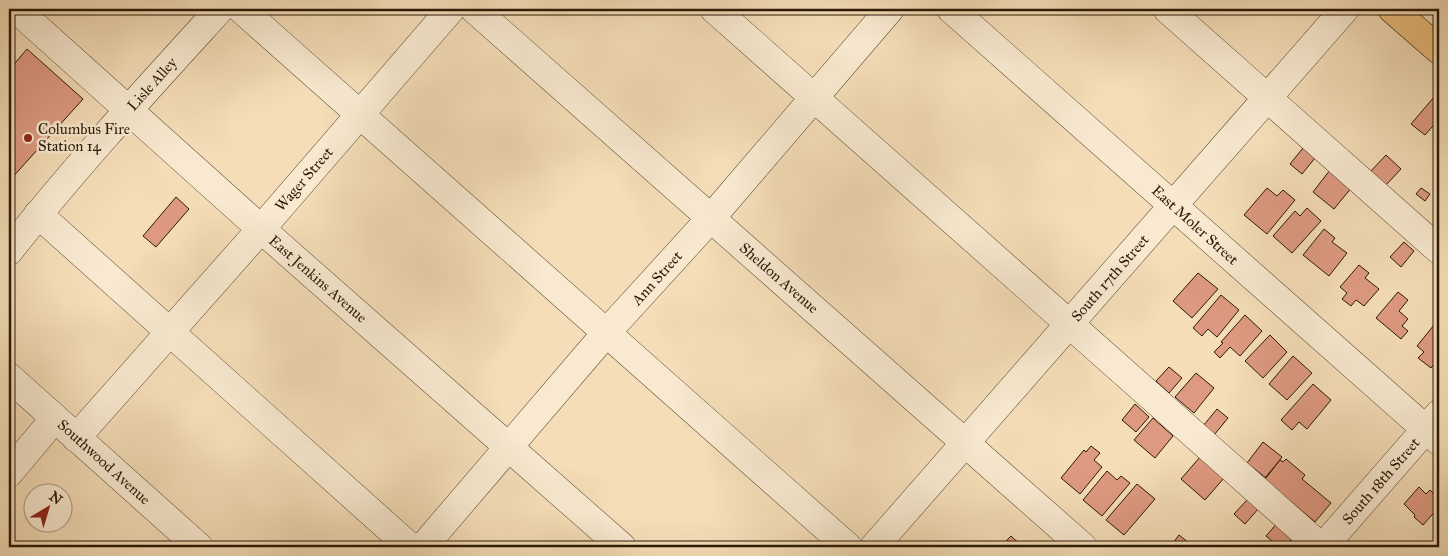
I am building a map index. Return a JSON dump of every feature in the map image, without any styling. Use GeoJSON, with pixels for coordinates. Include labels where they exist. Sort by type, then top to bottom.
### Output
{"type":"FeatureCollection","features":[{"type":"Feature","properties":{"kind":"main road"},"geometry":{"type":"LineString","coordinates":[[1392,9],[1439,50]]}},
{"type":"Feature","properties":{"kind":"street","name":"East Jenkins Avenue"},"geometry":{"type":"LineString","coordinates":[[16,9],[261,229],[622,547]]}},
{"type":"Feature","properties":{"kind":"street","name":"Lisle Alley"},"geometry":{"type":"LineString","coordinates":[[9,251],[38,214],[220,9]]}},
{"type":"Feature","properties":{"kind":"street"},"geometry":{"type":"LineString","coordinates":[[241,9],[848,547]]}},
{"type":"Feature","properties":{"kind":"street","name":"Wager Street"},"geometry":{"type":"LineString","coordinates":[[76,438],[452,9]]}},
{"type":"Feature","properties":{"kind":"street","name":"Sheldon Avenue"},"geometry":{"type":"LineString","coordinates":[[474,9],[1083,547]]}},
{"type":"Feature","properties":{"kind":"street"},"geometry":{"type":"LineString","coordinates":[[714,9],[1322,547]]}},
{"type":"Feature","properties":{"kind":"street","name":"Ann Street"},"geometry":{"type":"LineString","coordinates":[[423,547],[607,332],[711,218],[890,9]]}},
{"type":"Feature","properties":{"kind":"street","name":"East Moler Street"},"geometry":{"type":"LineString","coordinates":[[951,9],[1173,206],[1435,428]]}},
{"type":"Feature","properties":{"kind":"street"},"geometry":{"type":"LineString","coordinates":[[1167,9],[1439,250]]}},
{"type":"Feature","properties":{"kind":"street","name":"South 17th Street"},"geometry":{"type":"LineString","coordinates":[[874,547],[1345,9]]}},
{"type":"Feature","properties":{"kind":"street"},"geometry":{"type":"LineString","coordinates":[[38,214],[410,547]]}},
{"type":"Feature","properties":{"kind":"street","name":"Southwood Avenue"},"geometry":{"type":"LineString","coordinates":[[9,377],[199,547]]}},
{"type":"Feature","properties":{"kind":"street"},"geometry":{"type":"LineString","coordinates":[[9,473],[55,418]]}},
{"type":"Feature","properties":{"kind":"street","name":"South 18th Street"},"geometry":{"type":"LineString","coordinates":[[1322,547],[1435,428]]}},
{"type":"Feature","properties":{"kind":"building","name":"Columbus Fire Station 14"},"geometry":{"type":"Polygon","coordinates":[[[27,49],[83,99],[11,179],[9,177],[9,70],[27,49]]]}},
{"type":"Feature","properties":{"kind":"building"},"geometry":{"type":"Polygon","coordinates":[[[1434,97],[1439,102],[1439,119],[1425,135],[1411,124],[1434,97]]]}},
{"type":"Feature","properties":{"kind":"building"},"geometry":{"type":"Polygon","coordinates":[[[1303,148],[1315,158],[1302,174],[1290,164],[1303,148]]]}},
{"type":"Feature","properties":{"kind":"building"},"geometry":{"type":"Polygon","coordinates":[[[1386,155],[1401,169],[1385,186],[1370,172],[1386,155]]]}},
{"type":"Feature","properties":{"kind":"building"},"geometry":{"type":"Polygon","coordinates":[[[1330,170],[1352,187],[1334,209],[1313,192],[1330,170]]]}},
{"type":"Feature","properties":{"kind":"building"},"geometry":{"type":"Polygon","coordinates":[[[1267,188],[1277,196],[1283,190],[1295,200],[1267,234],[1244,215],[1267,188]]]}},
{"type":"Feature","properties":{"kind":"building"},"geometry":{"type":"Polygon","coordinates":[[[1421,188],[1430,194],[1425,201],[1416,194],[1421,188]]]}},
{"type":"Feature","properties":{"kind":"building"},"geometry":{"type":"Polygon","coordinates":[[[176,197],[189,209],[156,247],[143,236],[176,197]]]}},
{"type":"Feature","properties":{"kind":"building"},"geometry":{"type":"Polygon","coordinates":[[[1307,208],[1321,221],[1292,253],[1273,236],[1295,211],[1300,216],[1307,208]]]}},
{"type":"Feature","properties":{"kind":"building"},"geometry":{"type":"Polygon","coordinates":[[[1324,229],[1335,238],[1332,242],[1347,253],[1329,276],[1303,255],[1324,229]]]}},
{"type":"Feature","properties":{"kind":"building"},"geometry":{"type":"Polygon","coordinates":[[[1404,242],[1414,251],[1401,267],[1390,257],[1404,242]]]}},
{"type":"Feature","properties":{"kind":"building"},"geometry":{"type":"Polygon","coordinates":[[[1359,265],[1369,273],[1365,278],[1379,289],[1364,306],[1356,300],[1351,306],[1342,299],[1347,293],[1340,287],[1359,265]]]}},
{"type":"Feature","properties":{"kind":"building"},"geometry":{"type":"Polygon","coordinates":[[[1198,273],[1218,289],[1192,318],[1173,301],[1198,273]]]}},
{"type":"Feature","properties":{"kind":"building"},"geometry":{"type":"Polygon","coordinates":[[[1398,292],[1408,300],[1399,311],[1408,319],[1402,326],[1408,331],[1401,339],[1376,318],[1398,292]]]}},
{"type":"Feature","properties":{"kind":"building"},"geometry":{"type":"Polygon","coordinates":[[[1221,295],[1239,310],[1217,337],[1208,329],[1202,336],[1193,328],[1221,295]]]}},
{"type":"Feature","properties":{"kind":"building"},"geometry":{"type":"Polygon","coordinates":[[[1245,315],[1262,331],[1240,356],[1230,347],[1220,358],[1214,352],[1245,315]]]}},
{"type":"Feature","properties":{"kind":"building"},"geometry":{"type":"Polygon","coordinates":[[[1434,325],[1439,330],[1439,364],[1437,367],[1434,364],[1431,368],[1418,358],[1424,352],[1417,346],[1434,325]]]}},
{"type":"Feature","properties":{"kind":"building"},"geometry":{"type":"Polygon","coordinates":[[[1270,335],[1287,352],[1263,378],[1245,361],[1270,335]]]}},
{"type":"Feature","properties":{"kind":"building"},"geometry":{"type":"Polygon","coordinates":[[[1293,356],[1312,373],[1287,400],[1269,384],[1293,356]]]}},
{"type":"Feature","properties":{"kind":"building"},"geometry":{"type":"Polygon","coordinates":[[[1169,367],[1182,378],[1169,393],[1156,381],[1169,367]]]}},
{"type":"Feature","properties":{"kind":"building"},"geometry":{"type":"Polygon","coordinates":[[[1196,373],[1214,388],[1194,413],[1175,397],[1196,373]]]}},
{"type":"Feature","properties":{"kind":"building"},"geometry":{"type":"Polygon","coordinates":[[[1313,384],[1331,400],[1307,429],[1299,422],[1292,430],[1281,420],[1313,384]]]}},
{"type":"Feature","properties":{"kind":"building"},"geometry":{"type":"Polygon","coordinates":[[[1135,404],[1149,417],[1136,432],[1122,420],[1135,404]]]}},
{"type":"Feature","properties":{"kind":"building"},"geometry":{"type":"Polygon","coordinates":[[[1217,409],[1228,418],[1214,435],[1203,426],[1217,409]]]}},
{"type":"Feature","properties":{"kind":"building"},"geometry":{"type":"Polygon","coordinates":[[[1153,418],[1173,436],[1155,458],[1134,440],[1153,418]]]}},
{"type":"Feature","properties":{"kind":"building"},"geometry":{"type":"Polygon","coordinates":[[[1263,442],[1282,457],[1266,478],[1247,463],[1263,442]]]}},
{"type":"Feature","properties":{"kind":"building"},"geometry":{"type":"Polygon","coordinates":[[[1091,446],[1100,453],[1094,460],[1102,467],[1080,494],[1061,478],[1084,450],[1086,452],[1091,446]]]}},
{"type":"Feature","properties":{"kind":"building"},"geometry":{"type":"Polygon","coordinates":[[[1200,457],[1224,478],[1205,500],[1181,479],[1200,457]]]}},
{"type":"Feature","properties":{"kind":"building"},"geometry":{"type":"Polygon","coordinates":[[[1286,459],[1305,475],[1302,479],[1331,503],[1315,522],[1264,479],[1280,460],[1283,462],[1286,459]]]}},
{"type":"Feature","properties":{"kind":"building"},"geometry":{"type":"Polygon","coordinates":[[[1107,471],[1117,480],[1121,476],[1130,483],[1102,516],[1083,500],[1107,471]]]}},
{"type":"Feature","properties":{"kind":"building"},"geometry":{"type":"Polygon","coordinates":[[[1137,484],[1155,499],[1124,535],[1106,520],[1137,484]]]}},
{"type":"Feature","properties":{"kind":"building"},"geometry":{"type":"Polygon","coordinates":[[[1419,487],[1426,494],[1430,490],[1435,495],[1434,498],[1439,502],[1439,507],[1423,525],[1404,504],[1419,487]]]}},
{"type":"Feature","properties":{"kind":"building"},"geometry":{"type":"Polygon","coordinates":[[[1248,499],[1259,508],[1245,524],[1234,514],[1248,499]]]}},
{"type":"Feature","properties":{"kind":"building"},"geometry":{"type":"Polygon","coordinates":[[[1279,521],[1295,535],[1285,547],[1279,547],[1266,536],[1279,521]]]}},
{"type":"Feature","properties":{"kind":"building"},"geometry":{"type":"Polygon","coordinates":[[[1179,535],[1194,547],[1170,547],[1179,535]]]}},
{"type":"Feature","properties":{"kind":"building"},"geometry":{"type":"Polygon","coordinates":[[[1011,536],[1023,547],[1000,547],[1011,536]]]}},
{"type":"Feature","properties":{"kind":"place","name":"Columbus Fire Station 14"},"geometry":{"type":"Point","coordinates":[28,138]}}]}
